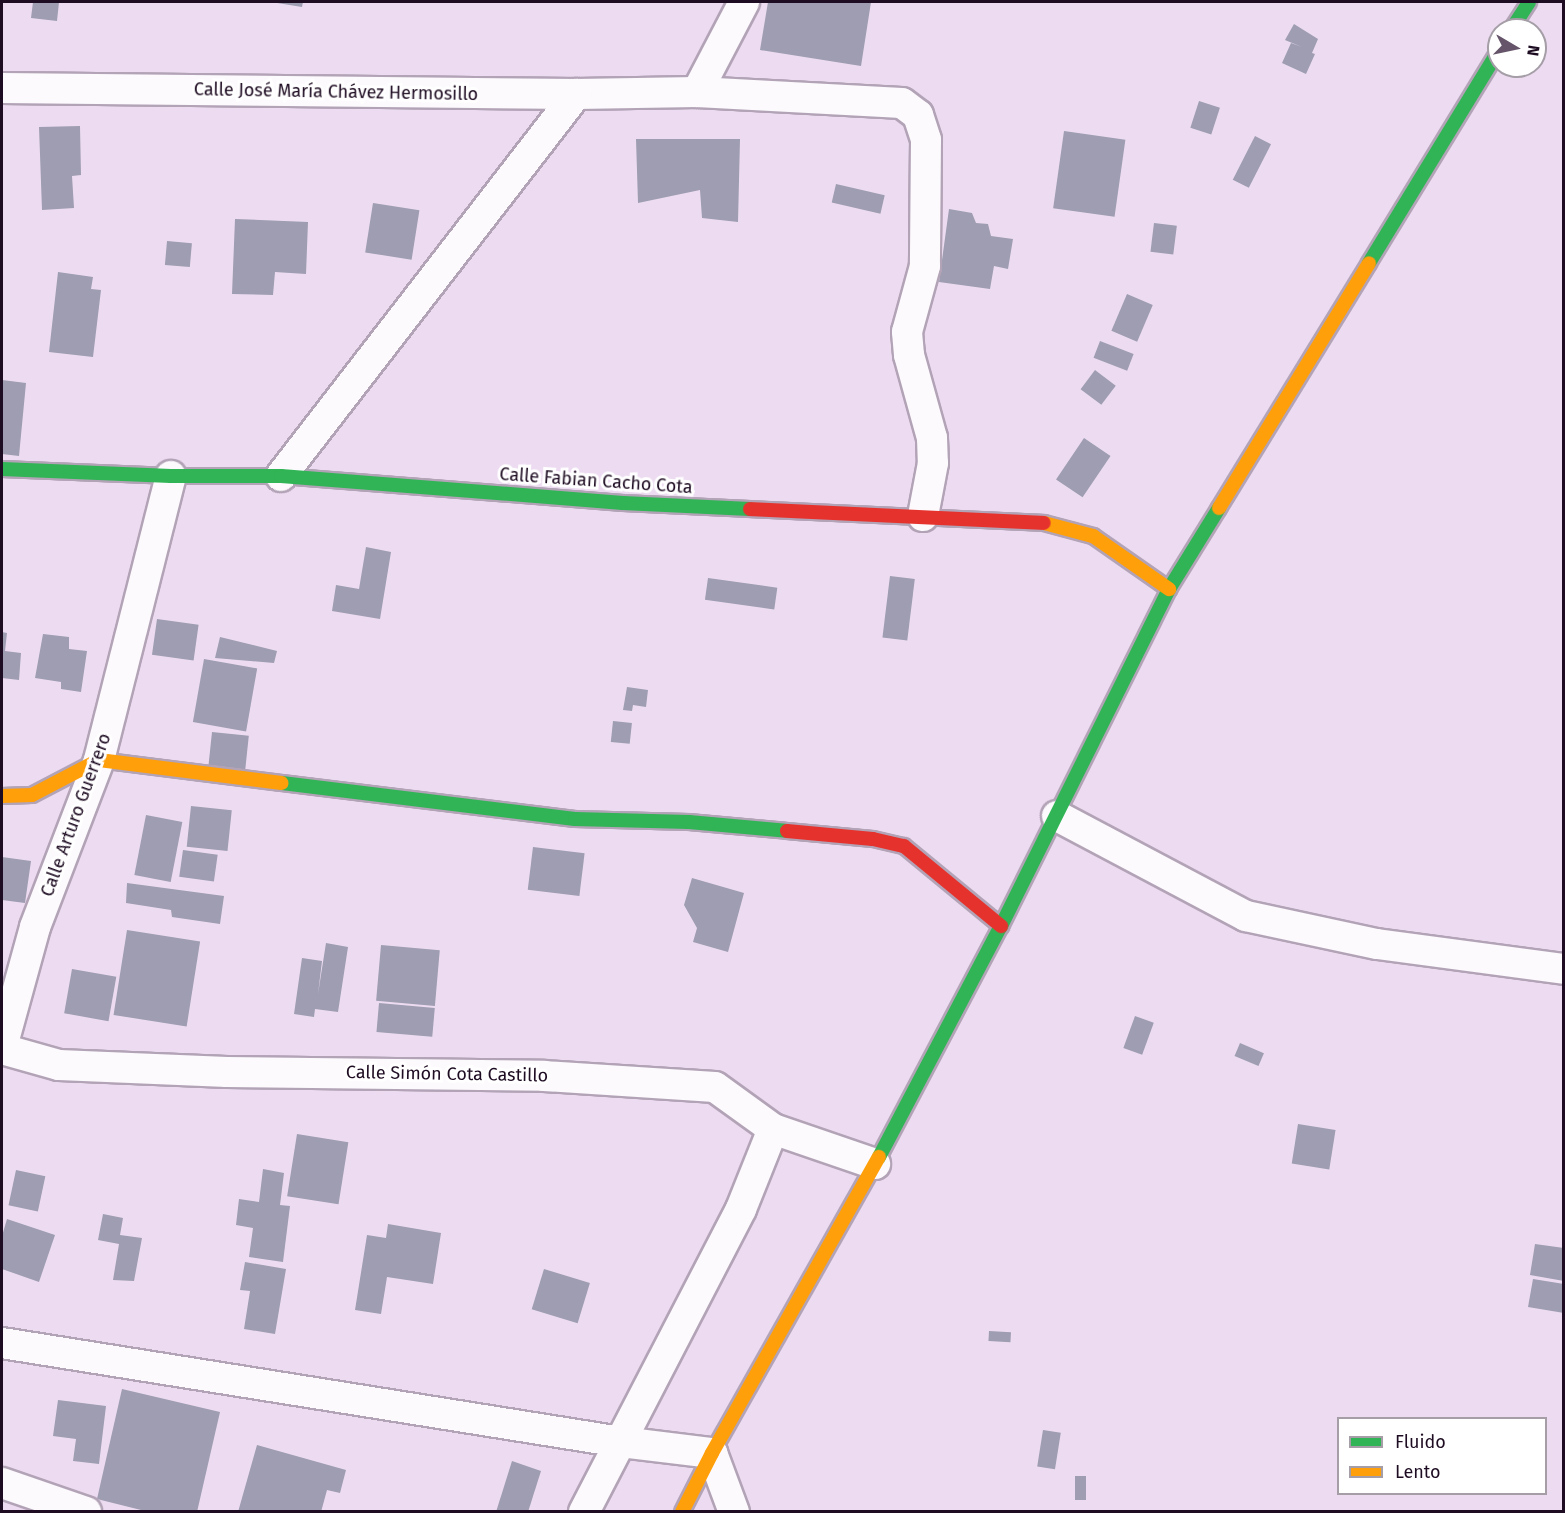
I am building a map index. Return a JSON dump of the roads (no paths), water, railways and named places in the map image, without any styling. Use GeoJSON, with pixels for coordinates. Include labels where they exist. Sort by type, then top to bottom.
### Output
{"type":"FeatureCollection","features":[{"type":"Feature","properties":{"kind":"street"},"geometry":{"type":"LineString","coordinates":[[683,93],[744,2]]}},
{"type":"Feature","properties":{"kind":"street"},"geometry":{"type":"LineString","coordinates":[[1519,18],[1529,2]]}},
{"type":"Feature","properties":{"kind":"street"},"geometry":{"type":"LineString","coordinates":[[682,1512],[712,1453],[875,1164],[1001,926],[1057,816],[1099,724],[1169,589],[1487,70]]}},
{"type":"Feature","properties":{"kind":"street","name":"Calle José María Chávez Hermosillo"},"geometry":{"type":"LineString","coordinates":[[2,88],[683,93],[902,103],[918,115],[926,140],[925,266],[907,332],[909,355],[932,438],[933,463],[923,516]]}},
{"type":"Feature","properties":{"kind":"street"},"geometry":{"type":"LineString","coordinates":[[281,476],[576,94]]}},
{"type":"Feature","properties":{"kind":"street","name":"Calle Fabian Cacho Cota"},"geometry":{"type":"LineString","coordinates":[[2,469],[171,476],[281,476],[623,502],[1051,523],[1094,536],[1169,589]]}},
{"type":"Feature","properties":{"kind":"street","name":"Calle Arturo Guerrero"},"geometry":{"type":"LineString","coordinates":[[2,1048],[34,927],[99,760],[171,476]]}},
{"type":"Feature","properties":{"kind":"street"},"geometry":{"type":"LineString","coordinates":[[2,796],[32,795],[99,760],[575,819],[689,822],[873,839],[904,846],[940,873],[1001,926]]}},
{"type":"Feature","properties":{"kind":"street"},"geometry":{"type":"LineString","coordinates":[[1057,816],[1246,915],[1377,944],[1563,969]]}},
{"type":"Feature","properties":{"kind":"street","name":"Calle Simón Cota Castillo"},"geometry":{"type":"LineString","coordinates":[[2,1048],[59,1065],[227,1072],[544,1076],[715,1087],[773,1128],[875,1164]]}},
{"type":"Feature","properties":{"kind":"street"},"geometry":{"type":"LineString","coordinates":[[584,1512],[741,1209],[773,1128]]}},
{"type":"Feature","properties":{"kind":"street"},"geometry":{"type":"LineString","coordinates":[[2,1343],[621,1443],[712,1453]]}},
{"type":"Feature","properties":{"kind":"street"},"geometry":{"type":"LineString","coordinates":[[712,1453],[734,1512]]}},
{"type":"Feature","properties":{"kind":"street"},"geometry":{"type":"LineString","coordinates":[[2,1483],[86,1512]]}}]}
